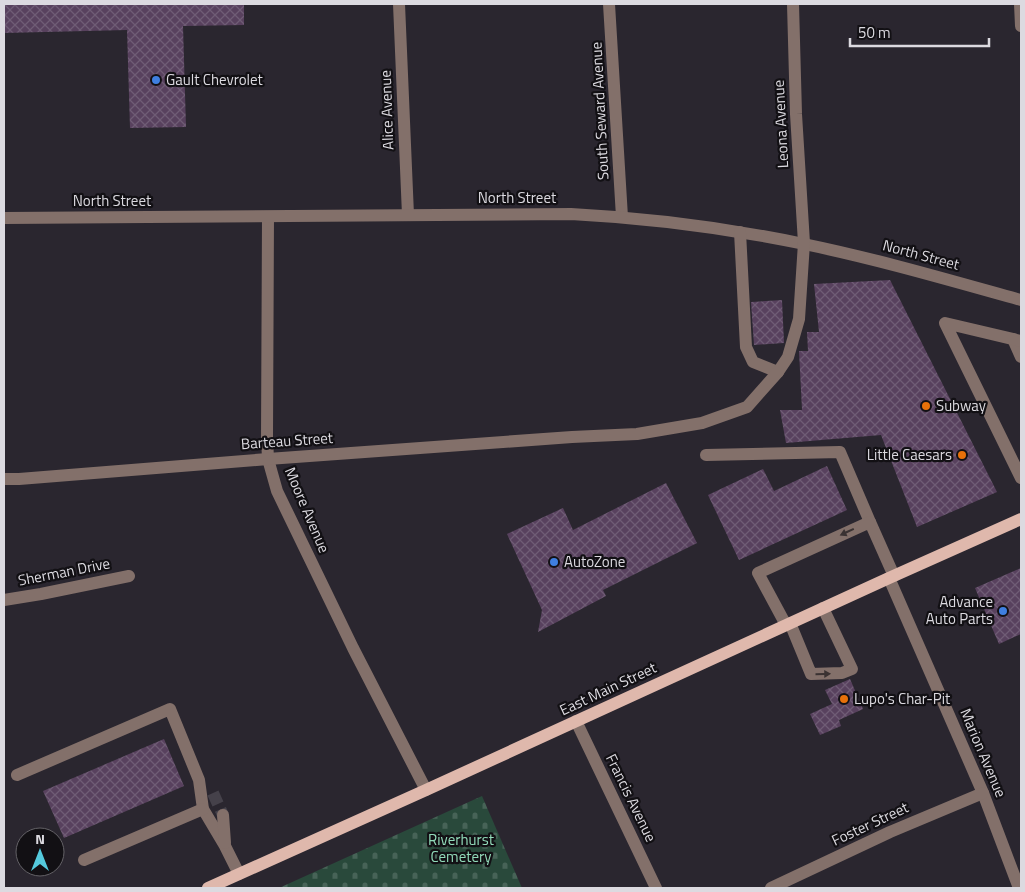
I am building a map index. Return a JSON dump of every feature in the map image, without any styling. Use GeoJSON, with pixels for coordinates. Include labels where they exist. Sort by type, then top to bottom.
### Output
{"type":"FeatureCollection","features":[{"type":"Feature","properties":{"kind":"main road","name":"East Main Street"},"geometry":{"type":"LineString","coordinates":[[208,888],[1021,519]]}},
{"type":"Feature","properties":{"kind":"street","name":"Alice Avenue"},"geometry":{"type":"LineString","coordinates":[[399,4],[408,215]]}},
{"type":"Feature","properties":{"kind":"street","name":"South Seward Avenue"},"geometry":{"type":"LineString","coordinates":[[610,4],[622,217]]}},
{"type":"Feature","properties":{"kind":"street","name":"Leona Avenue"},"geometry":{"type":"LineString","coordinates":[[778,372],[788,356],[799,319],[804,244],[796,114],[793,4]]}},
{"type":"Feature","properties":{"kind":"street"},"geometry":{"type":"LineString","coordinates":[[1020,4],[1021,26]]}},
{"type":"Feature","properties":{"kind":"street","name":"North Street"},"geometry":{"type":"LineString","coordinates":[[4,218],[571,214],[622,217],[710,227],[804,244],[894,264],[1021,300]]}},
{"type":"Feature","properties":{"kind":"street","name":"Moore Avenue"},"geometry":{"type":"LineString","coordinates":[[268,217],[268,459],[278,492],[353,648],[426,790]]}},
{"type":"Feature","properties":{"kind":"street"},"geometry":{"type":"LineString","coordinates":[[740,232],[746,347],[753,362],[778,372]]}},
{"type":"Feature","properties":{"kind":"street"},"geometry":{"type":"LineString","coordinates":[[1021,357],[1017,340],[945,323],[1016,456],[1021,478]]}},
{"type":"Feature","properties":{"kind":"street","name":"Barteau Street"},"geometry":{"type":"LineString","coordinates":[[4,479],[29,479],[268,459],[637,434],[702,423],[747,407],[778,372]]}},
{"type":"Feature","properties":{"kind":"street","name":"Marion Avenue"},"geometry":{"type":"LineString","coordinates":[[706,455],[840,452],[983,793],[1020,888]]}},
{"type":"Feature","properties":{"kind":"street"},"geometry":{"type":"LineString","coordinates":[[823,608],[852,670],[842,673],[812,674],[788,624],[758,573],[870,522]]}},
{"type":"Feature","properties":{"kind":"street","name":"Sherman Drive"},"geometry":{"type":"LineString","coordinates":[[4,600],[129,576]]}},
{"type":"Feature","properties":{"kind":"street"},"geometry":{"type":"LineString","coordinates":[[17,774],[170,709],[199,780],[203,809],[239,874]]}},
{"type":"Feature","properties":{"kind":"street","name":"Francis Avenue"},"geometry":{"type":"LineString","coordinates":[[576,721],[656,888]]}},
{"type":"Feature","properties":{"kind":"street"},"geometry":{"type":"LineString","coordinates":[[199,780],[213,793]]}},
{"type":"Feature","properties":{"kind":"street","name":"Foster Street"},"geometry":{"type":"LineString","coordinates":[[771,888],[890,832],[983,793]]}},
{"type":"Feature","properties":{"kind":"street"},"geometry":{"type":"LineString","coordinates":[[84,860],[203,809]]}},
{"type":"Feature","properties":{"kind":"street"},"geometry":{"type":"LineString","coordinates":[[223,815],[225,846]]}},
{"type":"Feature","properties":{"kind":"green space","name":"Riverhurst Cemetery"},"geometry":{"type":"Polygon","coordinates":[[[482,796],[522,888],[279,888],[482,796]]]}},
{"type":"Feature","properties":{"kind":"building","name":"Gault Chevrolet"},"geometry":{"type":"Polygon","coordinates":[[[4,4],[244,4],[244,25],[183,26],[186,127],[130,128],[127,30],[4,33],[4,4]]]}},
{"type":"Feature","properties":{"kind":"building"},"geometry":{"type":"Polygon","coordinates":[[[890,280],[997,492],[917,527],[881,435],[786,443],[780,410],[802,410],[799,351],[808,351],[807,332],[819,332],[814,284],[890,280]]]}},
{"type":"Feature","properties":{"kind":"building"},"geometry":{"type":"Polygon","coordinates":[[[782,300],[784,343],[754,345],[751,302],[782,300]]]}},
{"type":"Feature","properties":{"kind":"building"},"geometry":{"type":"Polygon","coordinates":[[[827,466],[847,510],[739,560],[708,495],[763,469],[774,491],[827,466]]]}},
{"type":"Feature","properties":{"kind":"building"},"geometry":{"type":"Polygon","coordinates":[[[666,483],[697,543],[603,590],[606,596],[538,632],[542,610],[507,534],[563,508],[573,530],[666,483]]]}},
{"type":"Feature","properties":{"kind":"building","name":"Advance Auto Parts"},"geometry":{"type":"Polygon","coordinates":[[[1021,568],[1021,634],[999,644],[975,588],[1021,568]]]}},
{"type":"Feature","properties":{"kind":"building","name":"Lupo's Char-Pit"},"geometry":{"type":"Polygon","coordinates":[[[850,679],[863,709],[839,720],[841,726],[820,735],[810,714],[832,704],[825,690],[850,679]]]}},
{"type":"Feature","properties":{"kind":"building"},"geometry":{"type":"Polygon","coordinates":[[[164,739],[184,786],[65,838],[65,827],[59,827],[43,791],[164,739]]]}},
{"type":"Feature","properties":{"kind":"tunnel"},"geometry":{"type":"LineString","coordinates":[[213,793],[223,815]]}},
{"type":"Feature","properties":{"kind":"place","name":"Gault Chevrolet"},"geometry":{"type":"Point","coordinates":[156,80]}},
{"type":"Feature","properties":{"kind":"place","name":"Subway"},"geometry":{"type":"Point","coordinates":[926,406]}},
{"type":"Feature","properties":{"kind":"place","name":"Little Caesars"},"geometry":{"type":"Point","coordinates":[962,455]}},
{"type":"Feature","properties":{"kind":"place","name":"AutoZone"},"geometry":{"type":"Point","coordinates":[554,562]}},
{"type":"Feature","properties":{"kind":"place","name":"Advance Auto Parts"},"geometry":{"type":"Point","coordinates":[1003,611]}},
{"type":"Feature","properties":{"kind":"place","name":"Lupo's Char-Pit"},"geometry":{"type":"Point","coordinates":[844,699]}}]}
